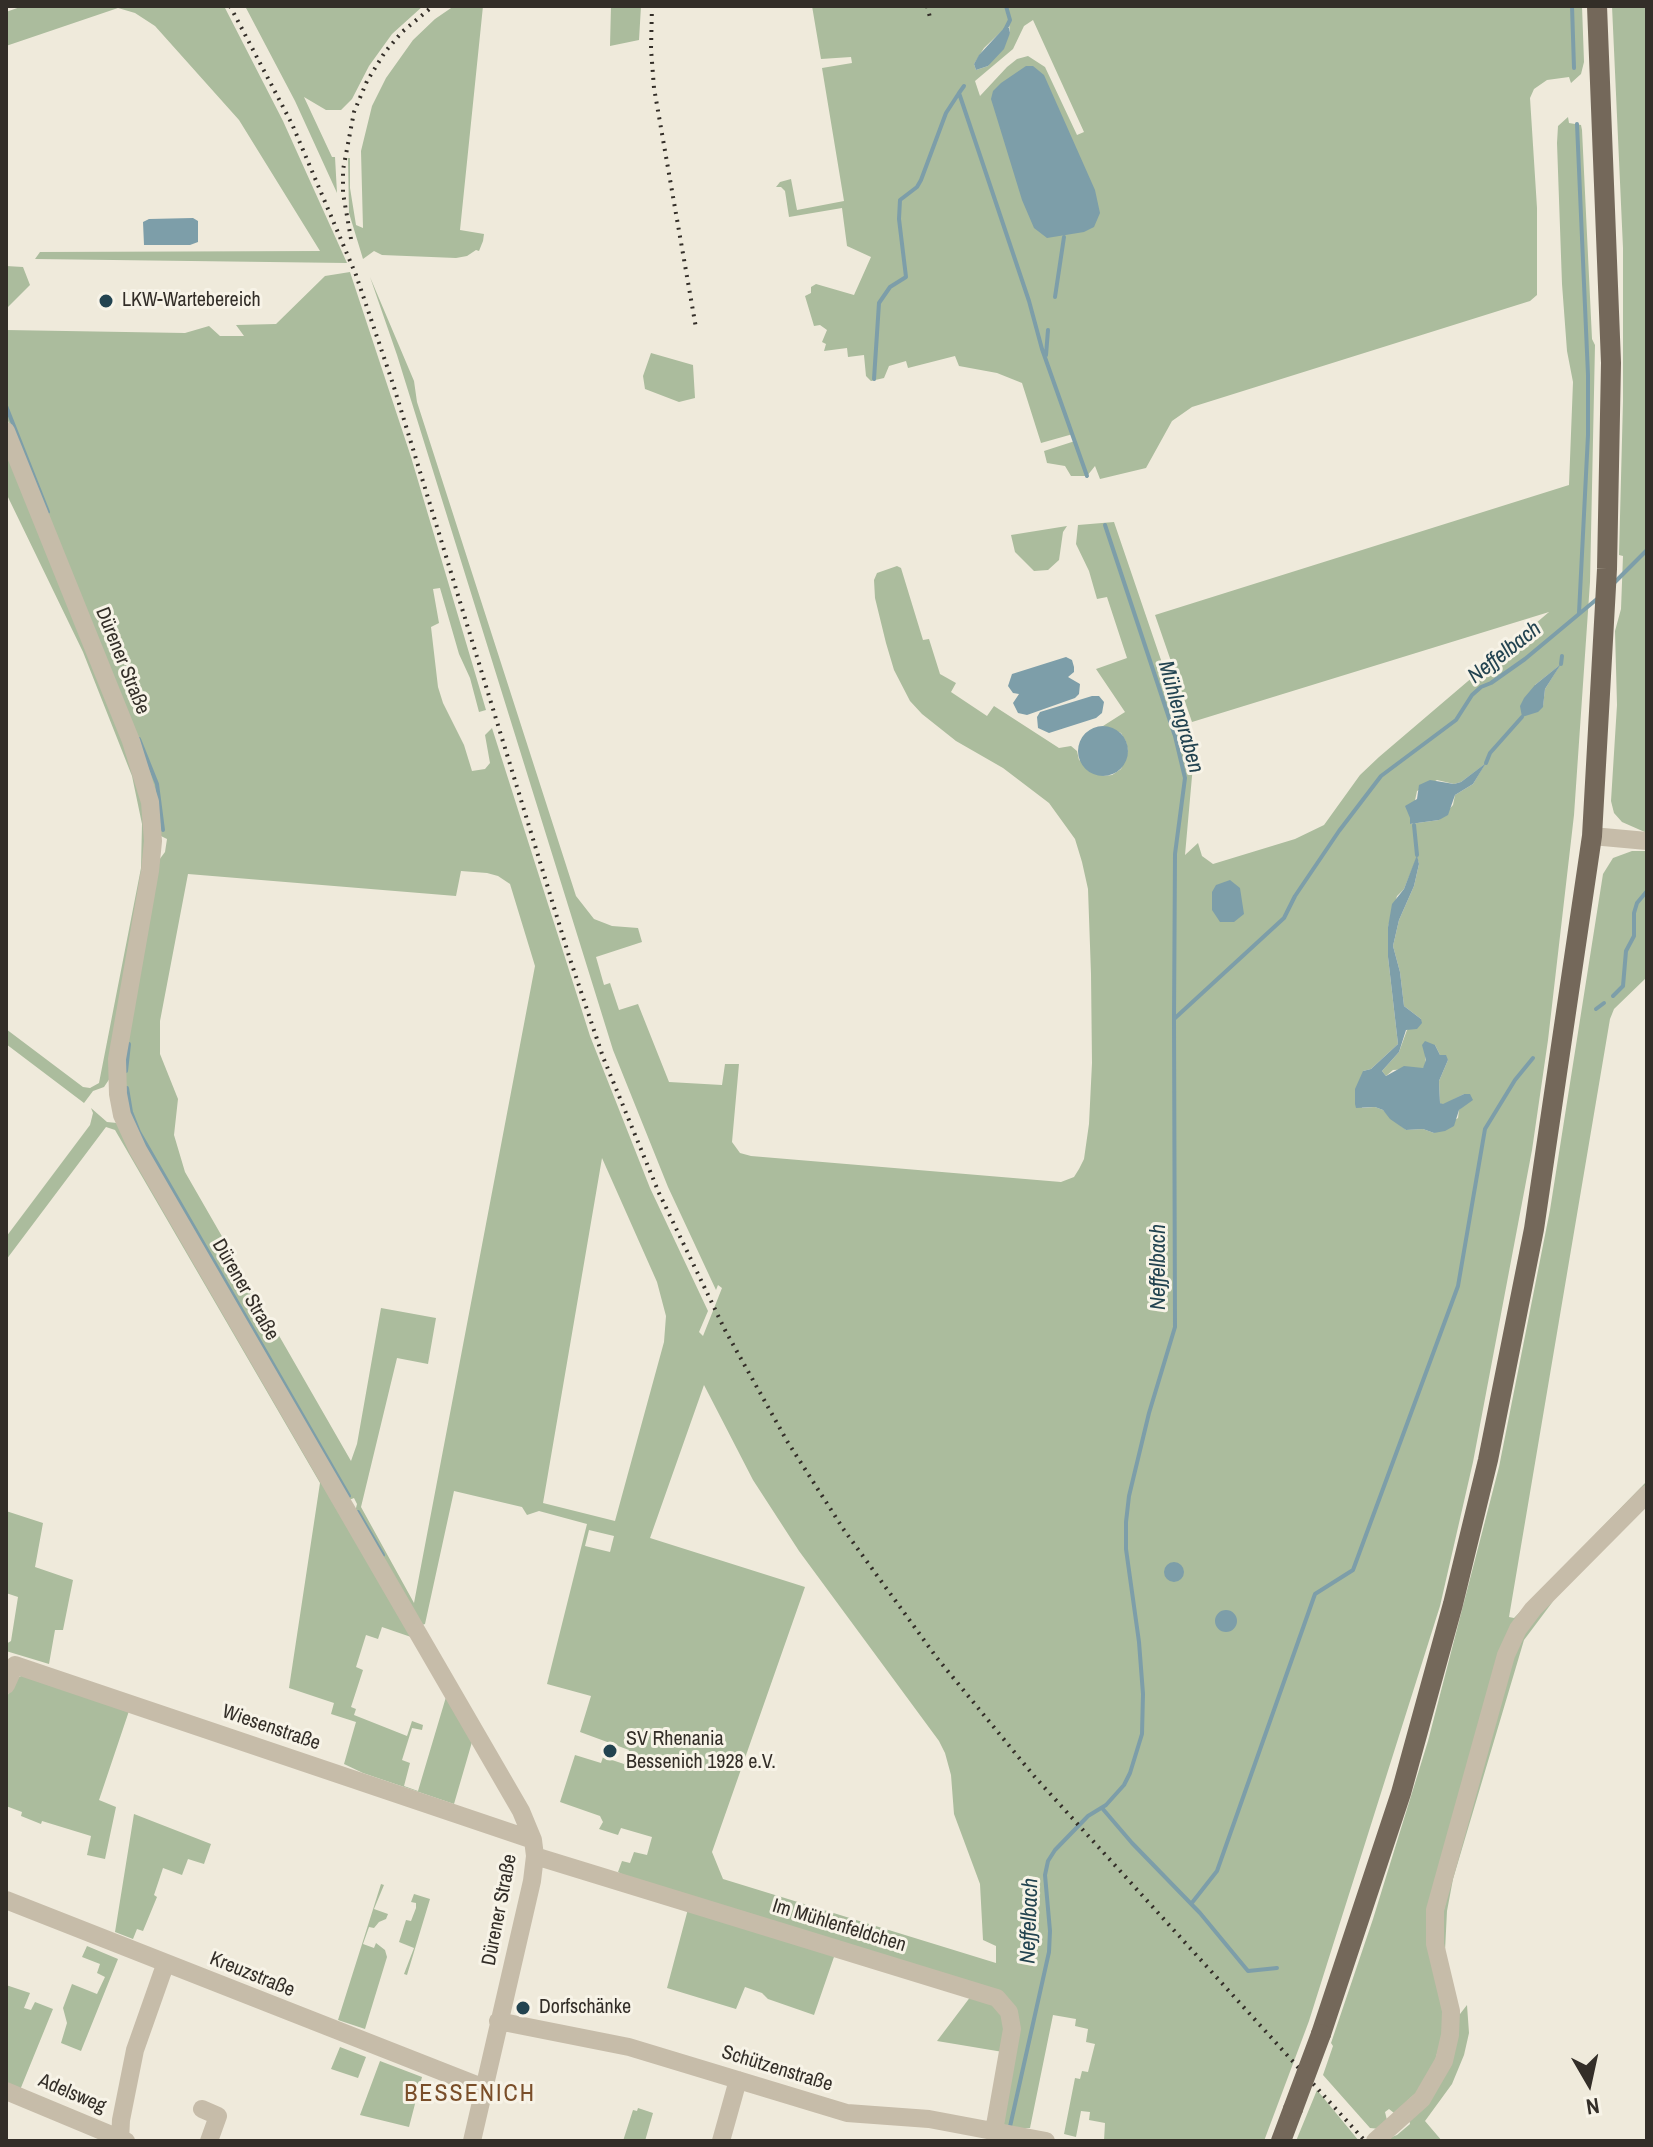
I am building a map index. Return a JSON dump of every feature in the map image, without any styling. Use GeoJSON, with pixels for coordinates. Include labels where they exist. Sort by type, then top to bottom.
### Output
{"type":"FeatureCollection","features":[{"type":"Feature","properties":{"kind":"main road"},"geometry":{"type":"LineString","coordinates":[[1281,2141],[1321,2034],[1401,1793],[1453,1604],[1488,1460],[1534,1229],[1592,836],[1607,569],[1611,349],[1597,6]]}},
{"type":"Feature","properties":{"kind":"street","name":"Dürener Straße"},"geometry":{"type":"LineString","coordinates":[[6,431],[131,741],[150,802],[153,841],[150,871],[117,1059],[122,1115],[138,1150],[521,1811],[534,1848],[532,1881],[472,2141]]}},
{"type":"Feature","properties":{"kind":"street"},"geometry":{"type":"LineString","coordinates":[[1592,836],[1647,841]]}},
{"type":"Feature","properties":{"kind":"street"},"geometry":{"type":"LineString","coordinates":[[1375,2141],[1422,2099],[1435,2082],[1444,2061],[1451,2011],[1435,1944],[1435,1910],[1506,1655],[1518,1629],[1533,1609],[1647,1494]]}},
{"type":"Feature","properties":{"kind":"street","name":"Wiesenstraße"},"geometry":{"type":"LineString","coordinates":[[6,1685],[15,1665],[534,1848]]}},
{"type":"Feature","properties":{"kind":"street","name":"Im Mühlenfeldchen"},"geometry":{"type":"LineString","coordinates":[[534,1848],[997,1998],[1009,2012],[1012,2029],[1004,2133]]}},
{"type":"Feature","properties":{"kind":"street","name":"Kreuzstraße"},"geometry":{"type":"LineString","coordinates":[[6,1900],[484,2088]]}},
{"type":"Feature","properties":{"kind":"street"},"geometry":{"type":"LineString","coordinates":[[122,2140],[121,2120],[135,2050],[165,1965]]}},
{"type":"Feature","properties":{"kind":"street","name":"Schützenstraße"},"geometry":{"type":"LineString","coordinates":[[498,2021],[619,2044],[847,2113],[929,2119],[1046,2141]]}},
{"type":"Feature","properties":{"kind":"street"},"geometry":{"type":"LineString","coordinates":[[721,2141],[738,2080]]}},
{"type":"Feature","properties":{"kind":"street","name":"Adelsweg"},"geometry":{"type":"LineString","coordinates":[[6,2091],[122,2140]]}},
{"type":"Feature","properties":{"kind":"street"},"geometry":{"type":"LineString","coordinates":[[202,2109],[218,2116],[209,2141]]}},
{"type":"Feature","properties":{"kind":"green space"},"geometry":{"type":"Polygon","coordinates":[[[23,6],[224,6],[283,121],[347,263],[35,259],[40,252],[320,251],[239,120],[155,26],[135,13],[118,8],[6,46],[6,12],[23,6]]]}},
{"type":"Feature","properties":{"kind":"green space"},"geometry":{"type":"Polygon","coordinates":[[[245,6],[423,6],[392,34],[369,66],[352,99],[341,110],[326,110],[304,97],[332,157],[335,157],[337,193],[295,101],[245,6]]]}},
{"type":"Feature","properties":{"kind":"green space"},"geometry":{"type":"Polygon","coordinates":[[[454,6],[483,6],[460,230],[484,234],[483,241],[479,251],[456,258],[382,255],[374,251],[363,259],[349,213],[348,158],[356,225],[363,228],[361,151],[372,106],[386,78],[413,40],[454,6]]]}},
{"type":"Feature","properties":{"kind":"green space"},"geometry":{"type":"Polygon","coordinates":[[[611,6],[641,6],[639,40],[610,46],[611,6]]]}},
{"type":"Feature","properties":{"kind":"green space"},"geometry":{"type":"Polygon","coordinates":[[[812,6],[1582,6],[1584,62],[1581,74],[1571,83],[1569,77],[1547,80],[1534,89],[1530,98],[1537,208],[1537,295],[1530,301],[1192,407],[1172,421],[1146,468],[1100,479],[1095,466],[1087,476],[1071,476],[1065,466],[1047,463],[1044,451],[1075,441],[1073,434],[1041,443],[1022,383],[997,373],[959,366],[955,356],[908,368],[906,361],[889,366],[884,378],[871,381],[866,376],[864,355],[848,357],[847,348],[824,351],[826,344],[822,342],[827,330],[820,325],[814,326],[805,296],[816,284],[854,295],[871,257],[847,246],[842,208],[789,217],[785,191],[776,187],[780,182],[791,179],[797,210],[844,201],[822,68],[852,63],[851,57],[821,59],[812,6]],[[1033,20],[1024,26],[1013,49],[975,81],[980,96],[1007,67],[1017,59],[1028,56],[1045,67],[1077,135],[1084,132],[1033,20]],[[1009,24],[984,48],[974,64],[976,70],[988,66],[1010,33],[1009,24]]]}},
{"type":"Feature","properties":{"kind":"green space"},"geometry":{"type":"Polygon","coordinates":[[[1612,6],[1647,6],[1647,833],[1622,822],[1614,813],[1611,801],[1617,705],[1615,631],[1621,609],[1623,556],[1619,555],[1623,248],[1612,6]]]}},
{"type":"Feature","properties":{"kind":"green space"},"geometry":{"type":"Polygon","coordinates":[[[1568,117],[1569,123],[1581,125],[1582,130],[1592,339],[1595,345],[1590,582],[1574,815],[1532,1150],[1473,1462],[1440,1606],[1309,2021],[1264,2141],[1104,2141],[1105,2123],[1089,2120],[1090,2112],[1081,2111],[1076,2137],[1064,2134],[1075,2078],[1080,2079],[1082,2071],[1088,2072],[1095,2044],[1086,2042],[1088,2029],[1075,2026],[1076,2019],[1053,2015],[1030,2128],[1006,2129],[1003,2122],[1003,2052],[937,2041],[971,1996],[835,1954],[814,2015],[768,1999],[762,1993],[745,1987],[736,2009],[667,1988],[688,1909],[618,1872],[622,1861],[630,1863],[634,1852],[647,1855],[652,1837],[621,1828],[618,1835],[599,1829],[603,1822],[600,1816],[560,1802],[575,1755],[601,1763],[603,1757],[624,1764],[629,1750],[580,1732],[591,1696],[547,1684],[587,1524],[539,1511],[527,1515],[522,1507],[454,1491],[425,1624],[422,1625],[355,1512],[357,1504],[354,1498],[349,1500],[133,1125],[123,1070],[159,860],[165,852],[167,839],[161,836],[147,769],[6,416],[6,330],[185,333],[209,326],[220,336],[244,336],[236,325],[276,324],[325,276],[350,272],[411,457],[486,710],[479,712],[440,588],[433,589],[439,623],[431,627],[438,687],[443,703],[464,745],[472,771],[485,769],[490,763],[485,735],[492,728],[590,1036],[650,1188],[708,1311],[699,1332],[703,1336],[722,1288],[718,1285],[716,1290],[668,1187],[613,1050],[370,277],[414,381],[417,402],[576,896],[594,919],[612,926],[638,928],[642,942],[596,957],[604,985],[610,983],[619,1010],[638,1004],[669,1082],[722,1085],[725,1064],[739,1064],[732,1142],[740,1153],[751,1156],[1061,1182],[1074,1177],[1084,1159],[1089,1124],[1091,974],[1088,889],[1082,862],[1075,839],[1049,803],[1003,768],[956,741],[910,701],[894,670],[886,643],[875,598],[874,580],[877,573],[897,566],[901,568],[923,640],[929,639],[940,674],[956,683],[951,692],[987,716],[994,706],[1059,748],[1071,746],[1077,751],[1079,760],[1103,776],[1112,775],[1121,769],[1128,751],[1121,733],[1103,726],[1125,712],[1096,669],[1127,658],[1107,597],[1097,599],[1089,571],[1076,544],[1078,525],[1114,522],[1192,751],[1185,855],[1198,843],[1202,856],[1213,864],[1295,839],[1324,825],[1360,775],[1379,757],[1549,612],[1192,722],[1155,615],[1569,485],[1573,382],[1567,351],[1562,284],[1558,126],[1568,117]],[[1560,665],[1535,685],[1543,706],[1545,689],[1560,665]],[[1485,764],[1454,784],[1437,780],[1417,791],[1410,824],[1439,820],[1453,805],[1455,795],[1473,784],[1485,764]],[[1417,857],[1404,889],[1397,896],[1388,927],[1388,957],[1398,1044],[1371,1069],[1363,1071],[1362,1108],[1383,1110],[1406,1130],[1423,1129],[1434,1133],[1458,1118],[1464,1104],[1464,1094],[1443,1105],[1440,1103],[1439,1081],[1448,1060],[1440,1055],[1435,1045],[1425,1050],[1426,1065],[1423,1068],[1393,1070],[1386,1076],[1382,1071],[1399,1052],[1407,1030],[1421,1019],[1404,1006],[1393,946],[1399,920],[1414,886],[1419,864],[1417,857]],[[461,871],[456,896],[188,874],[160,1021],[160,1054],[178,1099],[174,1135],[185,1172],[351,1461],[357,1444],[381,1308],[436,1318],[428,1364],[397,1358],[361,1507],[414,1603],[535,966],[510,884],[487,873],[461,871]],[[602,1158],[543,1503],[615,1521],[664,1342],[666,1316],[657,1282],[602,1158]],[[704,1385],[650,1538],[805,1587],[712,1852],[723,1879],[996,1963],[996,1946],[983,1940],[980,1884],[954,1814],[951,1775],[939,1741],[799,1551],[753,1480],[704,1385]],[[589,1530],[585,1546],[610,1552],[614,1536],[589,1530]]]}},
{"type":"Feature","properties":{"kind":"green space"},"geometry":{"type":"Polygon","coordinates":[[[6,266],[23,267],[30,285],[6,309],[6,266]]]}},
{"type":"Feature","properties":{"kind":"green space"},"geometry":{"type":"Polygon","coordinates":[[[651,353],[693,365],[695,398],[679,402],[645,389],[643,376],[651,353]]]}},
{"type":"Feature","properties":{"kind":"green space"},"geometry":{"type":"Polygon","coordinates":[[[6,447],[139,781],[147,839],[110,1078],[104,1087],[93,1091],[84,1103],[6,1044],[6,1029],[83,1087],[90,1088],[99,1083],[141,868],[142,824],[132,776],[83,652],[6,493],[6,447]]]}},
{"type":"Feature","properties":{"kind":"green space"},"geometry":{"type":"Polygon","coordinates":[[[1067,526],[1063,532],[1059,560],[1048,570],[1034,571],[1015,552],[1011,535],[1067,526]]]}},
{"type":"Feature","properties":{"kind":"green space"},"geometry":{"type":"Polygon","coordinates":[[[1632,851],[1647,851],[1647,977],[1614,1009],[1610,1019],[1509,1617],[1514,1618],[1647,1481],[1647,1487],[1513,1625],[1432,1902],[1446,2023],[1429,2081],[1394,2113],[1389,2109],[1385,2112],[1388,2124],[1380,2129],[1370,2128],[1323,2075],[1428,1741],[1499,1467],[1550,1210],[1603,874],[1613,858],[1632,851]]]}},
{"type":"Feature","properties":{"kind":"green space"},"geometry":{"type":"Polygon","coordinates":[[[91,1108],[107,1122],[117,1123],[411,1637],[382,1627],[378,1639],[366,1635],[356,1667],[363,1670],[351,1707],[356,1709],[354,1715],[407,1736],[412,1721],[423,1725],[422,1730],[412,1728],[402,1760],[410,1763],[404,1786],[418,1791],[446,1697],[472,1742],[454,1804],[363,1773],[344,1764],[356,1722],[331,1714],[334,1703],[289,1688],[320,1483],[115,1130],[106,1127],[6,1260],[6,1237],[90,1125],[91,1108]]]}},
{"type":"Feature","properties":{"kind":"green space"},"geometry":{"type":"Polygon","coordinates":[[[6,1511],[43,1523],[35,1567],[73,1580],[63,1630],[55,1630],[49,1664],[6,1651],[6,1644],[11,1641],[18,1597],[6,1593],[6,1511]]]}},
{"type":"Feature","properties":{"kind":"green space"},"geometry":{"type":"Polygon","coordinates":[[[1554,1600],[1524,1640],[1453,1879],[1447,1911],[1445,1951],[1460,2014],[1467,2005],[1469,2033],[1452,2084],[1425,2121],[1442,2141],[1381,2141],[1397,2135],[1410,2124],[1409,2119],[1448,2064],[1438,1932],[1503,1683],[1524,1627],[1554,1600]]]}},
{"type":"Feature","properties":{"kind":"green space"},"geometry":{"type":"Polygon","coordinates":[[[25,1674],[129,1711],[99,1800],[116,1807],[105,1859],[87,1855],[91,1836],[42,1821],[41,1824],[6,1806],[6,1699],[15,1679],[25,1674]]]}},
{"type":"Feature","properties":{"kind":"green space"},"geometry":{"type":"Polygon","coordinates":[[[134,1814],[211,1844],[204,1864],[188,1859],[182,1875],[163,1868],[154,1895],[157,1897],[143,1931],[137,1929],[133,1939],[115,1932],[134,1814]]]}},
{"type":"Feature","properties":{"kind":"green space"},"geometry":{"type":"Polygon","coordinates":[[[381,1884],[384,1885],[374,1909],[388,1914],[374,1928],[369,1927],[363,1944],[374,1948],[376,1943],[385,1950],[387,1957],[365,2029],[338,2020],[381,1884]]]}},
{"type":"Feature","properties":{"kind":"green space"},"geometry":{"type":"Polygon","coordinates":[[[414,1894],[430,1899],[407,1975],[404,1974],[414,1948],[399,1942],[406,1920],[411,1921],[416,1908],[416,1903],[411,1902],[414,1894]]]}},
{"type":"Feature","properties":{"kind":"green space"},"geometry":{"type":"Polygon","coordinates":[[[87,1946],[118,1959],[81,2051],[61,2043],[67,2023],[63,2008],[72,1984],[97,1994],[105,1977],[97,1973],[100,1964],[82,1957],[87,1946]]]}},
{"type":"Feature","properties":{"kind":"green space"},"geometry":{"type":"Polygon","coordinates":[[[6,1985],[30,1993],[24,2008],[31,2010],[35,2002],[53,2009],[20,2090],[6,2085],[6,1985]]]}},
{"type":"Feature","properties":{"kind":"green space"},"geometry":{"type":"Polygon","coordinates":[[[340,2047],[366,2057],[358,2078],[331,2069],[340,2047]]]}},
{"type":"Feature","properties":{"kind":"green space"},"geometry":{"type":"Polygon","coordinates":[[[380,2061],[422,2077],[409,2127],[360,2115],[380,2061]]]}},
{"type":"Feature","properties":{"kind":"green space"},"geometry":{"type":"Polygon","coordinates":[[[1317,2090],[1359,2141],[1296,2141],[1317,2090]]]}},
{"type":"Feature","properties":{"kind":"green space"},"geometry":{"type":"Polygon","coordinates":[[[638,2108],[653,2113],[645,2141],[623,2141],[633,2110],[637,2111],[638,2108]]]}},
{"type":"Feature","properties":{"kind":"water"},"geometry":{"type":"Polygon","coordinates":[[[1004,28],[1009,28],[1010,33],[1004,49],[988,66],[976,70],[974,64],[979,55],[1004,28]]]}},
{"type":"Feature","properties":{"kind":"water"},"geometry":{"type":"Polygon","coordinates":[[[1026,66],[1033,66],[1044,75],[1095,190],[1100,213],[1094,227],[1084,232],[1047,238],[1034,228],[1022,200],[991,99],[993,91],[1001,83],[1026,66]]]}},
{"type":"Feature","properties":{"kind":"water"},"geometry":{"type":"Polygon","coordinates":[[[193,218],[198,221],[198,242],[190,245],[144,245],[143,222],[149,219],[193,218]]]}},
{"type":"Feature","properties":{"kind":"water"},"geometry":{"type":"Polygon","coordinates":[[[1066,657],[1072,660],[1074,667],[1074,672],[1068,677],[1080,684],[1079,694],[1027,715],[1018,713],[1013,703],[1019,694],[1013,693],[1008,686],[1012,674],[1066,657]]]}},
{"type":"Feature","properties":{"kind":"water"},"geometry":{"type":"Polygon","coordinates":[[[1561,664],[1545,689],[1543,707],[1522,717],[1520,706],[1524,698],[1561,664]]]}},
{"type":"Feature","properties":{"kind":"water"},"geometry":{"type":"Polygon","coordinates":[[[1099,696],[1104,702],[1102,713],[1096,718],[1049,733],[1038,728],[1040,712],[1099,696]]]}},
{"type":"Feature","properties":{"kind":"water"},"geometry":{"type":"Polygon","coordinates":[[[1103,726],[1121,733],[1128,751],[1121,769],[1103,776],[1085,769],[1078,751],[1085,733],[1103,726]]]}},
{"type":"Feature","properties":{"kind":"water"},"geometry":{"type":"Polygon","coordinates":[[[1486,763],[1473,784],[1455,795],[1448,815],[1439,820],[1410,824],[1405,806],[1417,799],[1419,785],[1430,780],[1454,784],[1461,782],[1486,763]]]}},
{"type":"Feature","properties":{"kind":"water"},"geometry":{"type":"Polygon","coordinates":[[[1417,855],[1419,864],[1414,886],[1399,920],[1393,946],[1404,1006],[1422,1023],[1417,1029],[1406,1030],[1399,1052],[1382,1071],[1386,1076],[1404,1066],[1423,1068],[1426,1060],[1422,1045],[1425,1041],[1435,1045],[1440,1055],[1446,1055],[1448,1060],[1439,1081],[1440,1103],[1464,1094],[1470,1094],[1473,1100],[1459,1110],[1454,1126],[1434,1133],[1423,1129],[1406,1130],[1383,1110],[1375,1107],[1356,1108],[1355,1104],[1355,1089],[1363,1071],[1371,1069],[1398,1044],[1388,957],[1388,927],[1392,904],[1404,889],[1417,855]]]}},
{"type":"Feature","properties":{"kind":"water"},"geometry":{"type":"Polygon","coordinates":[[[1230,880],[1240,888],[1244,914],[1234,922],[1220,922],[1212,910],[1212,892],[1216,885],[1230,880]]]}},
{"type":"Feature","properties":{"kind":"water"},"geometry":{"type":"Polygon","coordinates":[[[1174,1562],[1181,1565],[1184,1572],[1181,1579],[1174,1582],[1167,1579],[1164,1572],[1167,1565],[1174,1562]]]}},
{"type":"Feature","properties":{"kind":"water"},"geometry":{"type":"Polygon","coordinates":[[[1226,1610],[1234,1613],[1237,1621],[1234,1629],[1226,1632],[1218,1629],[1215,1621],[1218,1613],[1226,1610]]]}},
{"type":"Feature","properties":{"kind":"waterway","name":"Mühlengraben"},"geometry":{"type":"LineString","coordinates":[[1005,30],[1010,20],[1006,6]]}},
{"type":"Feature","properties":{"kind":"waterway"},"geometry":{"type":"LineString","coordinates":[[1572,6],[1574,68]]}},
{"type":"Feature","properties":{"kind":"waterway","name":"Mühlengraben"},"geometry":{"type":"LineString","coordinates":[[964,86],[959,93],[1029,301],[1042,349],[1087,476]]}},
{"type":"Feature","properties":{"kind":"waterway"},"geometry":{"type":"LineString","coordinates":[[874,379],[879,303],[890,287],[906,277],[899,219],[900,200],[921,180],[946,113],[959,93]]}},
{"type":"Feature","properties":{"kind":"waterway"},"geometry":{"type":"LineString","coordinates":[[1577,124],[1588,375],[1579,613]]}},
{"type":"Feature","properties":{"kind":"waterway"},"geometry":{"type":"LineString","coordinates":[[1055,297],[1064,237]]}},
{"type":"Feature","properties":{"kind":"waterway"},"geometry":{"type":"LineString","coordinates":[[1046,355],[1048,330]]}},
{"type":"Feature","properties":{"kind":"waterway"},"geometry":{"type":"LineString","coordinates":[[6,406],[48,512]]}},
{"type":"Feature","properties":{"kind":"waterway","name":"Mühlengraben"},"geometry":{"type":"LineString","coordinates":[[1105,525],[1175,736],[1185,778],[1175,854],[1174,1018]]}},
{"type":"Feature","properties":{"kind":"waterway","name":"Neffelbach"},"geometry":{"type":"LineString","coordinates":[[1612,585],[1647,550]]}},
{"type":"Feature","properties":{"kind":"waterway","name":"Neffelbach"},"geometry":{"type":"LineString","coordinates":[[1009,2131],[1049,1952],[1045,1875],[1048,1861],[1088,1816],[1106,1805],[1124,1785],[1142,1734],[1143,1694],[1126,1549],[1126,1522],[1129,1496],[1149,1413],[1175,1327],[1174,1019],[1284,918],[1295,896],[1339,831],[1381,776],[1456,720],[1481,687],[1525,659],[1597,599]]}},
{"type":"Feature","properties":{"kind":"waterway"},"geometry":{"type":"LineString","coordinates":[[1561,664],[1562,656]]}},
{"type":"Feature","properties":{"kind":"waterway"},"geometry":{"type":"LineString","coordinates":[[1486,763],[1490,753],[1522,717]]}},
{"type":"Feature","properties":{"kind":"waterway"},"geometry":{"type":"LineString","coordinates":[[139,739],[157,784],[163,830]]}},
{"type":"Feature","properties":{"kind":"waterway"},"geometry":{"type":"LineString","coordinates":[[1414,825],[1417,855]]}},
{"type":"Feature","properties":{"kind":"waterway"},"geometry":{"type":"LineString","coordinates":[[1613,996],[1623,986],[1626,951],[1634,936],[1634,913],[1637,903],[1647,891]]}},
{"type":"Feature","properties":{"kind":"waterway"},"geometry":{"type":"LineString","coordinates":[[1596,1009],[1604,1003]]}},
{"type":"Feature","properties":{"kind":"waterway"},"geometry":{"type":"LineString","coordinates":[[126,1071],[129,1044]]}},
{"type":"Feature","properties":{"kind":"waterway"},"geometry":{"type":"LineString","coordinates":[[1191,1904],[1217,1871],[1315,1594],[1353,1570],[1458,1286],[1485,1129],[1515,1080],[1533,1058]]}},
{"type":"Feature","properties":{"kind":"waterway"},"geometry":{"type":"LineString","coordinates":[[127,1088],[131,1112],[139,1132],[349,1496]]}},
{"type":"Feature","properties":{"kind":"waterway"},"geometry":{"type":"LineString","coordinates":[[358,1512],[383,1555]]}},
{"type":"Feature","properties":{"kind":"waterway"},"geometry":{"type":"LineString","coordinates":[[1102,1808],[1200,1913],[1248,1971],[1277,1968]]}},
{"type":"Feature","properties":{"kind":"railway"},"geometry":{"type":"LineString","coordinates":[[230,6],[292,124],[356,275],[393,384],[603,1057],[659,1193],[725,1330],[787,1441],[844,1530],[937,1658],[1034,1776],[1365,2141]]}},
{"type":"Feature","properties":{"kind":"railway"},"geometry":{"type":"LineString","coordinates":[[351,239],[343,193],[343,170],[354,112],[367,81],[385,52],[402,32],[433,6]]}},
{"type":"Feature","properties":{"kind":"railway"},"geometry":{"type":"LineString","coordinates":[[652,6],[654,88],[696,328]]}},
{"type":"Feature","properties":{"kind":"railway"},"geometry":{"type":"LineString","coordinates":[[927,6],[931,21]]}},
{"type":"Feature","properties":{"kind":"place","name":"LKW-Wartebereich"},"geometry":{"type":"Point","coordinates":[106,301]}},
{"type":"Feature","properties":{"kind":"place","name":"SV Rhenania Bessenich 1928 e.V."},"geometry":{"type":"Point","coordinates":[610,1751]}},
{"type":"Feature","properties":{"kind":"place","name":"Dorfschänke"},"geometry":{"type":"Point","coordinates":[523,2008]}},
{"type":"Feature","properties":{"kind":"district","name":"BESSENICH"},"geometry":{"type":"Point","coordinates":[470,2095]}}]}
